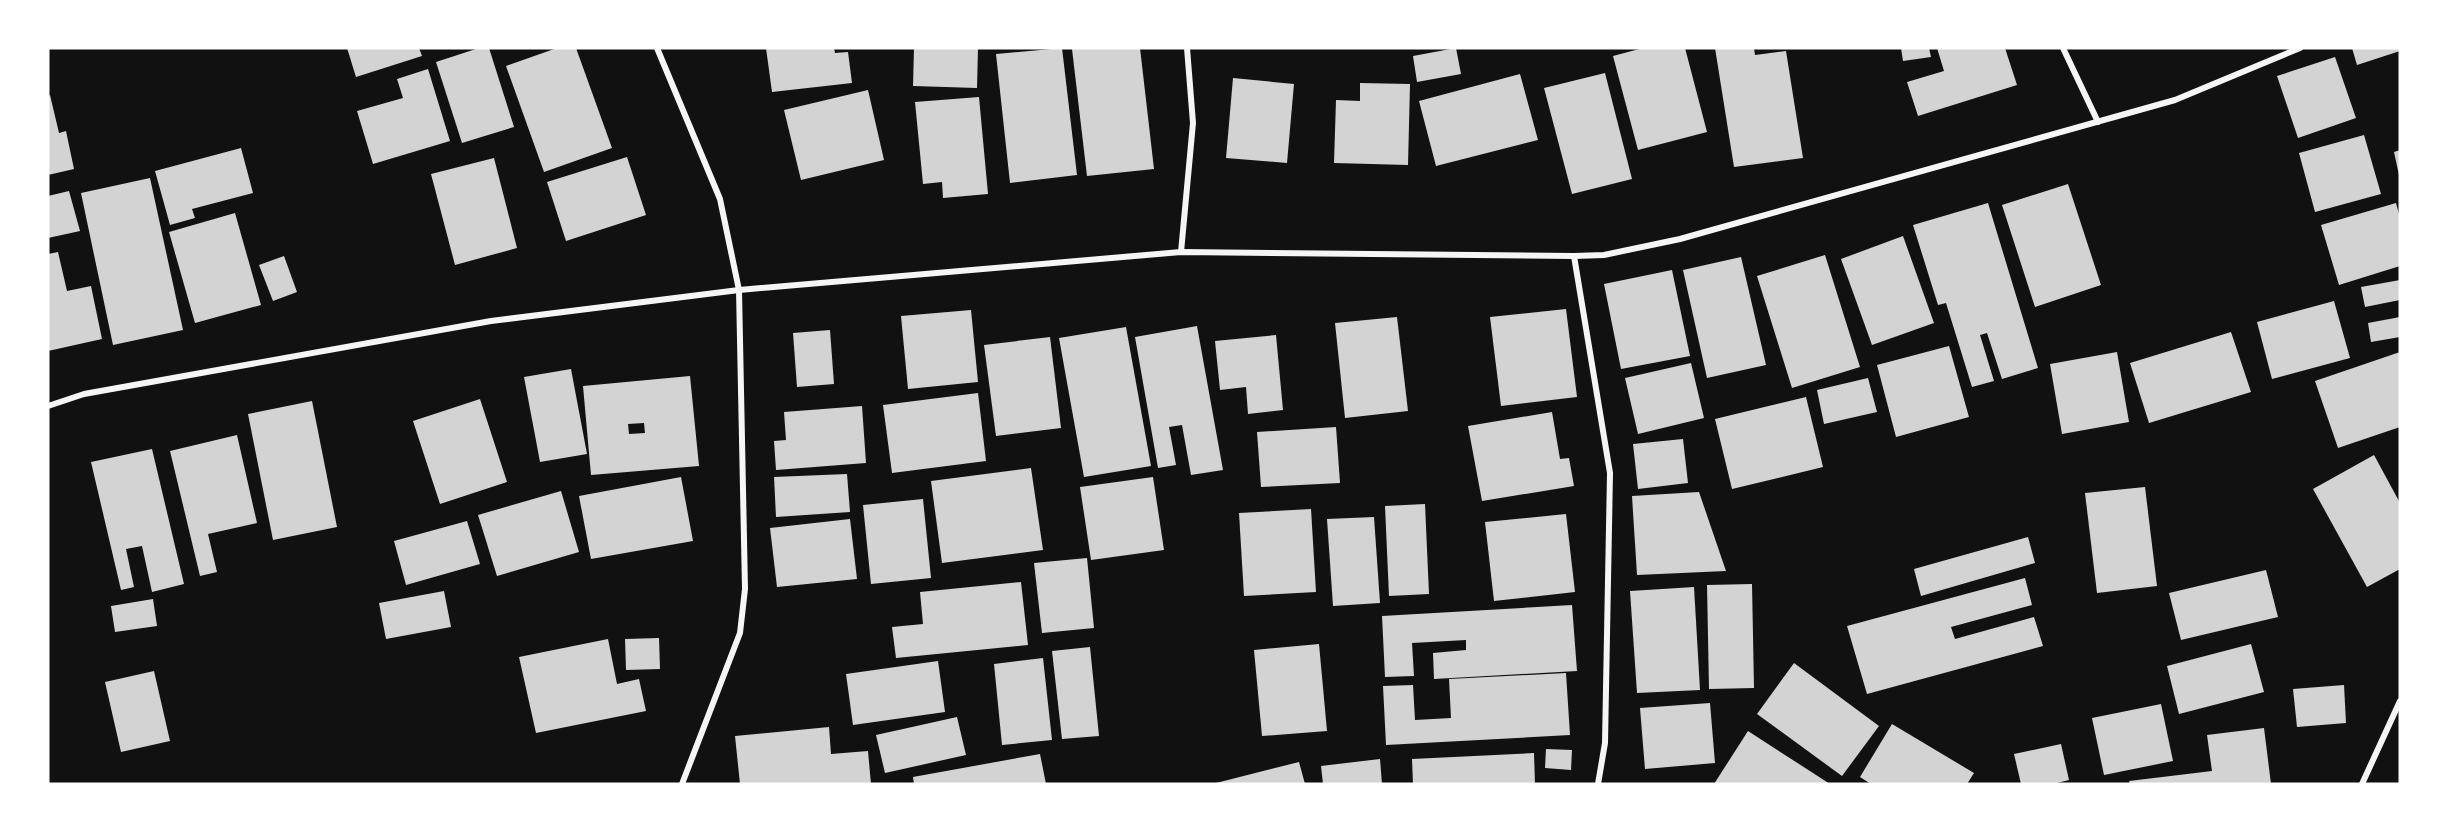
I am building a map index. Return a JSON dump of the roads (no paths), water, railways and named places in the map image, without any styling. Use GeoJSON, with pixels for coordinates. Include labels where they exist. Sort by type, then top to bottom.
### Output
{"type":"FeatureCollection","features":[{"type":"Feature","properties":{"kind":"street"},"geometry":{"type":"LineString","coordinates":[[657,48],[720,199],[739,290],[745,589],[740,633],[682,784]]}},
{"type":"Feature","properties":{"kind":"street"},"geometry":{"type":"LineString","coordinates":[[1181,252],[1193,123],[1187,48]]}},
{"type":"Feature","properties":{"kind":"street"},"geometry":{"type":"LineString","coordinates":[[2063,48],[2098,122]]}},
{"type":"Feature","properties":{"kind":"street"},"geometry":{"type":"LineString","coordinates":[[48,406],[84,394],[491,321],[739,290],[1181,252],[1604,255],[1680,239],[2175,100],[2300,48]]}},
{"type":"Feature","properties":{"kind":"street"},"geometry":{"type":"LineString","coordinates":[[1574,256],[1610,473],[1605,743],[1598,784]]}},
{"type":"Feature","properties":{"kind":"street"},"geometry":{"type":"LineString","coordinates":[[2362,784],[2400,701]]}}]}
